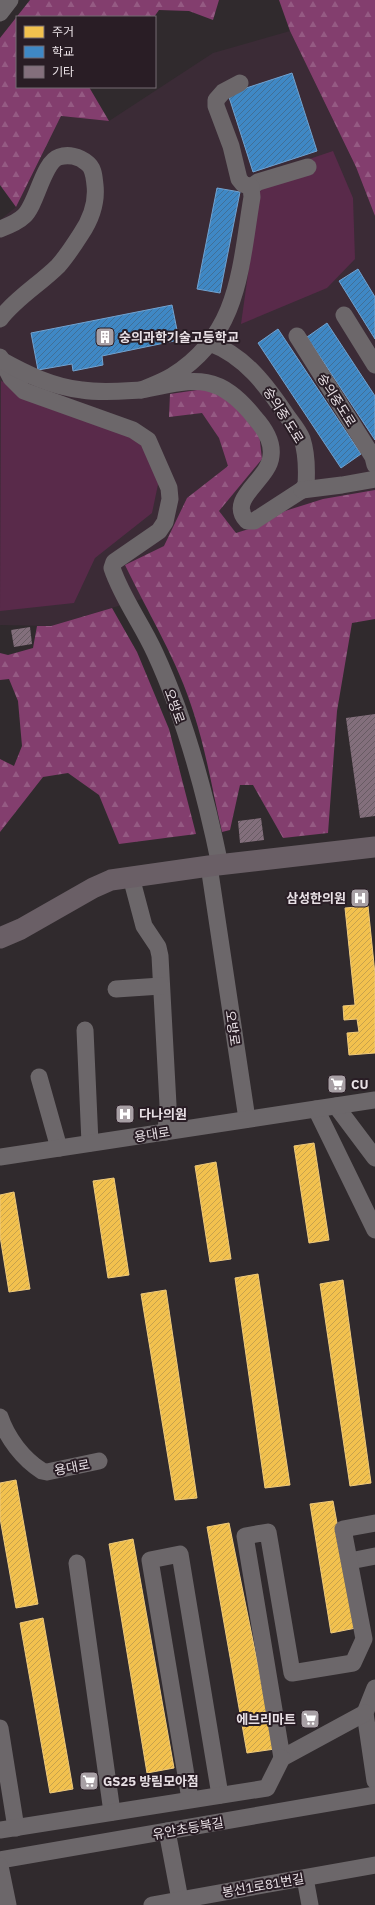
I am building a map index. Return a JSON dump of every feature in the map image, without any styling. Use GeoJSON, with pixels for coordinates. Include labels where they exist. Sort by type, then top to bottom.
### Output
{"type":"FeatureCollection","features":[{"type":"Feature","properties":{"kind":"main road"},"geometry":{"type":"LineString","coordinates":[[0,938],[21,929],[93,888],[111,880],[375,847]]}},
{"type":"Feature","properties":{"kind":"street"},"geometry":{"type":"LineString","coordinates":[[0,12],[10,0]]}},
{"type":"Feature","properties":{"kind":"street"},"geometry":{"type":"LineString","coordinates":[[240,83],[223,92],[216,100],[216,106],[231,146],[239,179],[243,184],[251,187],[258,182],[308,167]]}},
{"type":"Feature","properties":{"kind":"street"},"geometry":{"type":"LineString","coordinates":[[0,229],[24,216],[39,192],[48,167],[57,157],[70,156],[79,158],[88,164],[94,173],[96,192],[93,211],[85,228],[58,265],[0,319]]}},
{"type":"Feature","properties":{"kind":"street","name":"숭의중 도로"},"geometry":{"type":"LineString","coordinates":[[141,390],[171,377],[191,362],[210,343],[222,326],[234,297],[240,272],[252,197],[251,187]]}},
{"type":"Feature","properties":{"kind":"street"},"geometry":{"type":"LineString","coordinates":[[344,315],[375,365]]}},
{"type":"Feature","properties":{"kind":"street","name":"숭의중도로"},"geometry":{"type":"LineString","coordinates":[[297,336],[373,457],[375,465]]}},
{"type":"Feature","properties":{"kind":"street","name":"숭의중 도로"},"geometry":{"type":"LineString","coordinates":[[1,358],[25,373],[82,390],[141,390],[198,380],[213,383],[228,390],[239,398],[250,410],[261,424],[269,440],[272,456],[267,471],[243,500],[241,507],[242,516],[247,521],[254,521],[302,490],[306,484],[306,452],[301,437],[268,386],[255,372],[225,350],[210,343]]}},
{"type":"Feature","properties":{"kind":"street","name":"숭의중 도로"},"geometry":{"type":"LineString","coordinates":[[1,358],[11,378],[24,391],[133,430],[148,440],[169,488],[170,499],[165,522],[159,531],[120,557]]}},
{"type":"Feature","properties":{"kind":"street"},"geometry":{"type":"LineString","coordinates":[[302,490],[342,486],[375,479]]}},
{"type":"Feature","properties":{"kind":"street","name":"오방로"},"geometry":{"type":"LineString","coordinates":[[120,557],[114,562],[112,568],[155,653],[177,707],[208,806],[247,1119]]}},
{"type":"Feature","properties":{"kind":"street"},"geometry":{"type":"LineString","coordinates":[[131,877],[144,926],[158,947],[162,986],[168,1105],[166,1132]]}},
{"type":"Feature","properties":{"kind":"street"},"geometry":{"type":"LineString","coordinates":[[116,990],[162,986]]}},
{"type":"Feature","properties":{"kind":"street"},"geometry":{"type":"LineString","coordinates":[[85,1030],[90,1143]]}},
{"type":"Feature","properties":{"kind":"street"},"geometry":{"type":"LineString","coordinates":[[39,1077],[59,1148]]}},
{"type":"Feature","properties":{"kind":"street","name":"용대로"},"geometry":{"type":"LineString","coordinates":[[0,1157],[375,1100]]}},
{"type":"Feature","properties":{"kind":"street"},"geometry":{"type":"LineString","coordinates":[[336,1106],[375,1158]]}},
{"type":"Feature","properties":{"kind":"street"},"geometry":{"type":"LineString","coordinates":[[316,1109],[355,1186],[375,1230]]}},
{"type":"Feature","properties":{"kind":"street","name":"용대로"},"geometry":{"type":"LineString","coordinates":[[0,1417],[4,1430],[12,1442],[42,1471],[47,1472],[99,1461]]}},
{"type":"Feature","properties":{"kind":"street"},"geometry":{"type":"LineString","coordinates":[[282,1758],[244,1536],[268,1532],[292,1673],[353,1663],[364,1638],[343,1529],[375,1523]]}},
{"type":"Feature","properties":{"kind":"street"},"geometry":{"type":"LineString","coordinates":[[190,1799],[150,1560],[180,1554],[220,1795]]}},
{"type":"Feature","properties":{"kind":"street"},"geometry":{"type":"LineString","coordinates":[[350,1561],[375,1556]]}},
{"type":"Feature","properties":{"kind":"street"},"geometry":{"type":"LineString","coordinates":[[76,1562],[112,1812]]}},
{"type":"Feature","properties":{"kind":"street"},"geometry":{"type":"LineString","coordinates":[[374,1775],[365,1713],[375,1688]]}},
{"type":"Feature","properties":{"kind":"street"},"geometry":{"type":"LineString","coordinates":[[0,1728],[8,1829],[267,1788],[282,1758],[365,1713]]}},
{"type":"Feature","properties":{"kind":"street","name":"유안초등북길"},"geometry":{"type":"LineString","coordinates":[[0,1860],[375,1795]]}},
{"type":"Feature","properties":{"kind":"street"},"geometry":{"type":"LineString","coordinates":[[167,1831],[180,1902]]}},
{"type":"Feature","properties":{"kind":"street","name":"봉선1로81번길"},"geometry":{"type":"LineString","coordinates":[[152,1905],[180,1902],[375,1865]]}},
{"type":"Feature","properties":{"kind":"street"},"geometry":{"type":"LineString","coordinates":[[0,1866],[8,1905]]}},
{"type":"Feature","properties":{"kind":"street"},"geometry":{"type":"LineString","coordinates":[[305,1878],[310,1905]]}},
{"type":"Feature","properties":{"kind":"shaded area"},"geometry":{"type":"Polygon","coordinates":[[[290,31],[356,167],[375,216],[375,558],[142,599],[51,626],[0,625],[0,220],[16,207],[61,116],[109,121],[213,53],[290,31]]]}},
{"type":"Feature","properties":{"kind":"shaded area"},"geometry":{"type":"Polygon","coordinates":[[[333,151],[353,198],[355,259],[327,288],[241,324],[262,175],[333,151]]]}},
{"type":"Feature","properties":{"kind":"shaded area"},"geometry":{"type":"Polygon","coordinates":[[[1,381],[143,427],[160,475],[152,513],[95,558],[74,603],[0,611],[1,381]]]}},
{"type":"Feature","properties":{"kind":"green space"},"geometry":{"type":"Polygon","coordinates":[[[30,0],[219,0],[213,20],[189,11],[159,10],[155,16],[17,16],[30,0]]]}},
{"type":"Feature","properties":{"kind":"green space"},"geometry":{"type":"Polygon","coordinates":[[[279,0],[375,0],[375,216],[356,167],[290,31],[279,0]]]}},
{"type":"Feature","properties":{"kind":"green space"},"geometry":{"type":"Polygon","coordinates":[[[16,18],[16,88],[90,88],[109,121],[61,116],[16,207],[0,185],[0,38],[16,18]]]}},
{"type":"Feature","properties":{"kind":"green space"},"geometry":{"type":"Polygon","coordinates":[[[204,389],[232,400],[259,433],[262,459],[219,511],[236,533],[258,526],[285,511],[323,499],[375,490],[375,619],[352,623],[337,711],[328,833],[283,838],[253,785],[240,785],[230,830],[222,832],[202,743],[187,694],[180,675],[125,565],[164,546],[187,498],[228,466],[219,438],[202,413],[169,417],[170,394],[204,389]]]}},
{"type":"Feature","properties":{"kind":"green space"},"geometry":{"type":"Polygon","coordinates":[[[112,608],[137,652],[169,729],[196,834],[119,844],[99,795],[68,773],[43,777],[0,832],[0,759],[14,766],[22,746],[18,701],[9,679],[0,680],[0,653],[8,655],[33,648],[37,626],[51,626],[112,608]]]}},
{"type":"Feature","properties":{"kind":"building: 주거"},"geometry":{"type":"Polygon","coordinates":[[[368,906],[375,974],[375,1053],[349,1055],[347,1033],[359,1032],[357,1019],[344,1020],[343,1006],[355,1005],[345,908],[368,906]]]}},
{"type":"Feature","properties":{"kind":"building: 주거"},"geometry":{"type":"Polygon","coordinates":[[[314,1143],[329,1240],[309,1243],[294,1146],[314,1143]]]}},
{"type":"Feature","properties":{"kind":"building: 주거"},"geometry":{"type":"Polygon","coordinates":[[[216,1162],[231,1259],[210,1262],[195,1166],[216,1162]]]}},
{"type":"Feature","properties":{"kind":"building: 주거"},"geometry":{"type":"Polygon","coordinates":[[[114,1178],[129,1275],[108,1278],[93,1181],[114,1178]]]}},
{"type":"Feature","properties":{"kind":"building: 주거"},"geometry":{"type":"Polygon","coordinates":[[[14,1192],[30,1289],[9,1292],[0,1236],[0,1195],[14,1192]]]}},
{"type":"Feature","properties":{"kind":"building: 주거"},"geometry":{"type":"Polygon","coordinates":[[[258,1274],[290,1485],[265,1488],[235,1278],[258,1274]]]}},
{"type":"Feature","properties":{"kind":"building: 주거"},"geometry":{"type":"Polygon","coordinates":[[[343,1280],[371,1483],[350,1486],[320,1284],[343,1280]]]}},
{"type":"Feature","properties":{"kind":"building: 주거"},"geometry":{"type":"Polygon","coordinates":[[[166,1290],[197,1498],[175,1500],[141,1294],[166,1290]]]}},
{"type":"Feature","properties":{"kind":"building: 주거"},"geometry":{"type":"Polygon","coordinates":[[[16,1480],[38,1604],[16,1608],[0,1518],[0,1483],[16,1480]]]}},
{"type":"Feature","properties":{"kind":"building: 주거"},"geometry":{"type":"Polygon","coordinates":[[[333,1501],[356,1628],[331,1633],[310,1504],[333,1501]]]}},
{"type":"Feature","properties":{"kind":"building: 주거"},"geometry":{"type":"Polygon","coordinates":[[[229,1523],[275,1749],[247,1753],[207,1527],[229,1523]]]}},
{"type":"Feature","properties":{"kind":"building: 주거"},"geometry":{"type":"Polygon","coordinates":[[[133,1539],[174,1768],[147,1773],[109,1544],[133,1539]]]}},
{"type":"Feature","properties":{"kind":"building: 주거"},"geometry":{"type":"Polygon","coordinates":[[[43,1618],[73,1789],[50,1793],[20,1623],[43,1618]]]}},
{"type":"Feature","properties":{"kind":"building: 학교"},"geometry":{"type":"Polygon","coordinates":[[[292,73],[317,151],[253,172],[228,94],[292,73]]]}},
{"type":"Feature","properties":{"kind":"building: 학교"},"geometry":{"type":"Polygon","coordinates":[[[217,188],[240,192],[220,293],[197,289],[217,188]]]}},
{"type":"Feature","properties":{"kind":"building: 학교"},"geometry":{"type":"Polygon","coordinates":[[[358,269],[375,297],[375,339],[339,281],[358,269]]]}},
{"type":"Feature","properties":{"kind":"building: 학교","name":"숭의과학기술고등학교"},"geometry":{"type":"Polygon","coordinates":[[[172,305],[179,340],[102,356],[103,365],[73,371],[72,364],[38,370],[31,333],[172,305]]]}},
{"type":"Feature","properties":{"kind":"building: 학교"},"geometry":{"type":"Polygon","coordinates":[[[327,323],[375,396],[375,440],[307,337],[327,323]]]}},
{"type":"Feature","properties":{"kind":"building: 학교"},"geometry":{"type":"Polygon","coordinates":[[[278,329],[361,454],[341,468],[258,343],[278,329]]]}},
{"type":"Feature","properties":{"kind":"building: 기타"},"geometry":{"type":"Polygon","coordinates":[[[30,627],[32,644],[14,647],[11,630],[30,627]]]}},
{"type":"Feature","properties":{"kind":"building: 기타"},"geometry":{"type":"Polygon","coordinates":[[[375,714],[375,816],[360,818],[346,718],[375,714]]]}},
{"type":"Feature","properties":{"kind":"building: 기타"},"geometry":{"type":"Polygon","coordinates":[[[261,818],[264,840],[240,843],[238,821],[261,818]]]}},
{"type":"Feature","properties":{"kind":"place","name":"숭의과학기술고등학교"},"geometry":{"type":"Point","coordinates":[105,337]}},
{"type":"Feature","properties":{"kind":"place","name":"삼성한의원"},"geometry":{"type":"Point","coordinates":[360,898]}},
{"type":"Feature","properties":{"kind":"place","name":"CU"},"geometry":{"type":"Point","coordinates":[337,1084]}},
{"type":"Feature","properties":{"kind":"place","name":"다나의원"},"geometry":{"type":"Point","coordinates":[125,1114]}},
{"type":"Feature","properties":{"kind":"place","name":"에브리마트"},"geometry":{"type":"Point","coordinates":[310,1719]}},
{"type":"Feature","properties":{"kind":"place","name":"GS25 방림모아점"},"geometry":{"type":"Point","coordinates":[89,1781]}}]}
